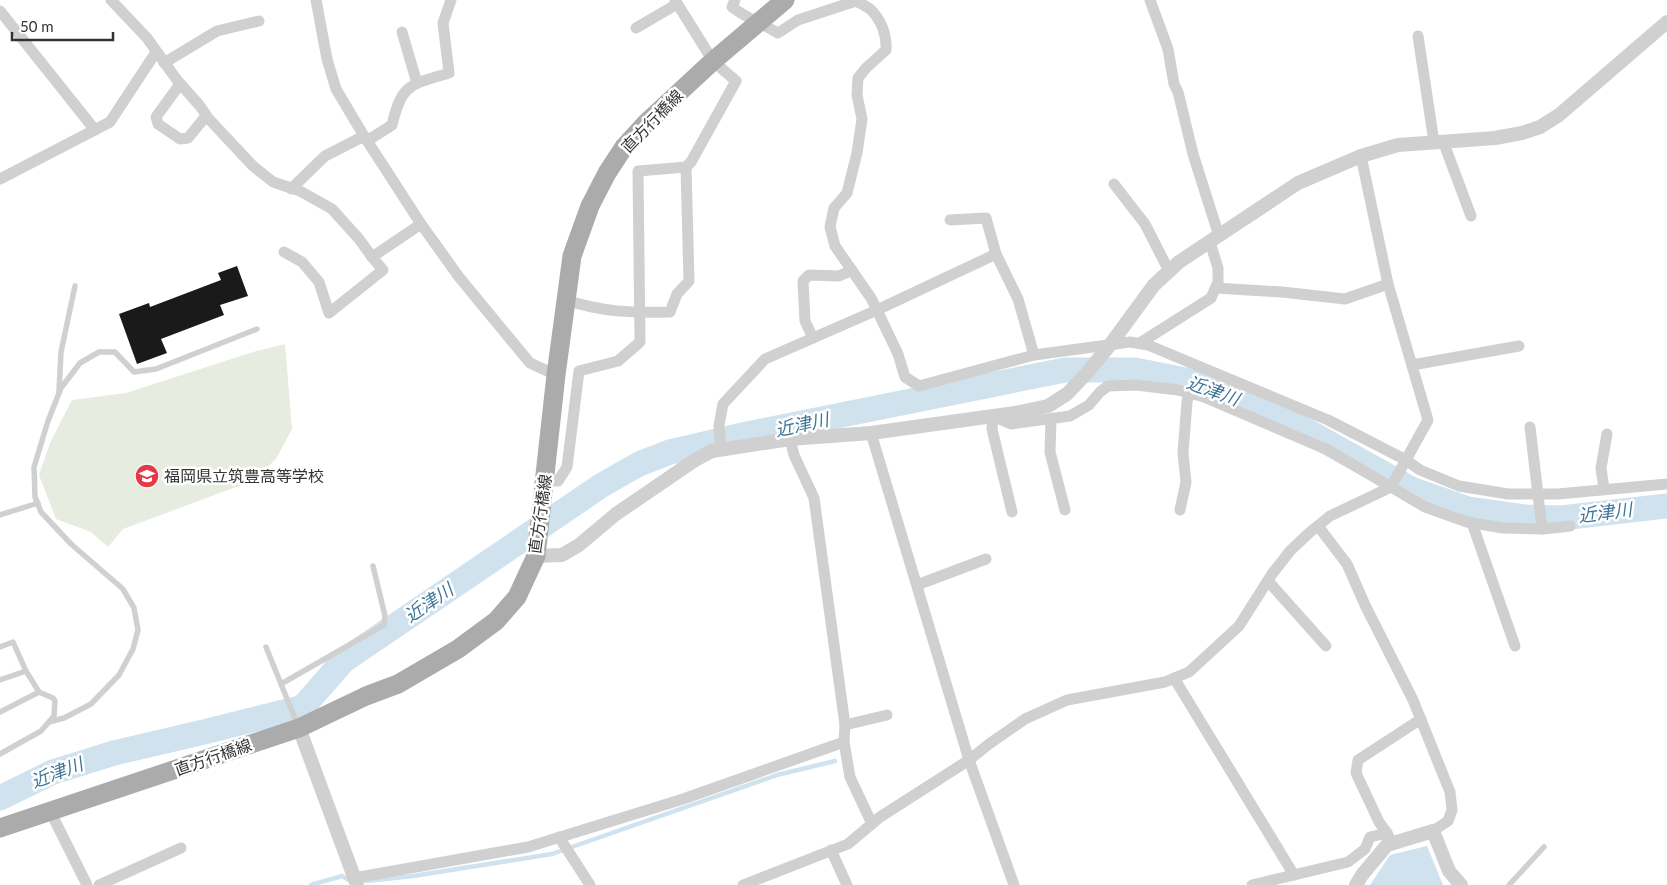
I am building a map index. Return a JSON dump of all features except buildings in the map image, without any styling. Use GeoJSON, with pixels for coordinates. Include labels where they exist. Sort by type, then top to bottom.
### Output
{"type":"FeatureCollection","features":[{"type":"Feature","properties":{"kind":"main road","name":"直方行橋線"},"geometry":{"type":"LineString","coordinates":[[0,828],[299,728],[366,696],[398,684],[458,649],[496,620],[517,597],[536,556],[556,375],[572,256],[590,206],[607,173],[624,147],[646,122],[713,61],[785,0]]}},
{"type":"Feature","properties":{"kind":"street"},"geometry":{"type":"LineString","coordinates":[[111,0],[148,38],[164,63],[206,116],[253,166],[273,182],[300,191],[332,209],[360,239],[383,270],[329,313],[319,282],[302,262],[284,252]]}},
{"type":"Feature","properties":{"kind":"street"},"geometry":{"type":"LineString","coordinates":[[316,0],[327,59],[336,89],[366,139],[421,224],[459,277],[530,363],[556,375]]}},
{"type":"Feature","properties":{"kind":"street"},"geometry":{"type":"LineString","coordinates":[[291,189],[325,156],[366,139],[392,125],[397,104],[406,89],[417,83],[449,73],[443,23],[451,0]]}},
{"type":"Feature","properties":{"kind":"street"},"geometry":{"type":"LineString","coordinates":[[735,0],[732,7],[743,15],[760,22],[778,33],[798,20],[856,0],[870,9],[882,26],[887,40],[886,50],[858,78],[857,95],[862,119],[857,153],[847,193],[834,208],[830,227],[835,246],[877,310],[898,354],[905,377],[919,386],[1034,354],[1130,342],[1148,345],[1328,420],[1404,464],[1458,486],[1539,497],[1667,484]]}},
{"type":"Feature","properties":{"kind":"street"},"geometry":{"type":"LineString","coordinates":[[1140,344],[1211,298],[1218,282],[1214,239],[1178,92],[1174,84],[1168,49],[1150,0]]}},
{"type":"Feature","properties":{"kind":"street"},"geometry":{"type":"LineString","coordinates":[[545,481],[558,481],[567,467],[579,372],[618,361],[640,342],[638,171],[686,167],[691,162],[736,82],[713,61],[676,2],[636,28]]}},
{"type":"Feature","properties":{"kind":"street"},"geometry":{"type":"LineString","coordinates":[[0,11],[95,130]]}},
{"type":"Feature","properties":{"kind":"street"},"geometry":{"type":"LineString","coordinates":[[164,63],[217,31],[259,21]]}},
{"type":"Feature","properties":{"kind":"street"},"geometry":{"type":"LineString","coordinates":[[536,556],[562,555],[574,548],[616,514],[695,460],[712,452],[790,439],[870,432],[993,416],[1048,406],[1066,394],[1110,345],[1154,285],[1179,262],[1298,183],[1361,156],[1398,145],[1495,138],[1522,133],[1540,127],[1559,115],[1667,22]]}},
{"type":"Feature","properties":{"kind":"street"},"geometry":{"type":"LineString","coordinates":[[402,32],[417,83]]}},
{"type":"Feature","properties":{"kind":"street"},"geometry":{"type":"LineString","coordinates":[[1418,36],[1439,142],[1471,216]]}},
{"type":"Feature","properties":{"kind":"street"},"geometry":{"type":"LineString","coordinates":[[0,180],[110,122],[156,52]]}},
{"type":"Feature","properties":{"kind":"street"},"geometry":{"type":"LineString","coordinates":[[180,84],[156,117],[158,124],[180,139],[188,138],[206,116]]}},
{"type":"Feature","properties":{"kind":"street"},"geometry":{"type":"LineString","coordinates":[[744,885],[848,844],[880,816],[969,760],[1025,719],[1067,700],[1165,682],[1189,672],[1239,626],[1290,551],[1330,516],[1391,487],[1428,420],[1388,284],[1361,156]]}},
{"type":"Feature","properties":{"kind":"street"},"geometry":{"type":"LineString","coordinates":[[566,300],[588,307],[611,311],[639,313],[670,312],[678,294],[689,281],[686,167]]}},
{"type":"Feature","properties":{"kind":"street"},"geometry":{"type":"LineString","coordinates":[[1114,184],[1145,224],[1169,271]]}},
{"type":"Feature","properties":{"kind":"street"},"geometry":{"type":"LineString","coordinates":[[950,220],[986,218],[996,254],[1018,299],[1034,354]]}},
{"type":"Feature","properties":{"kind":"street"},"geometry":{"type":"LineString","coordinates":[[372,257],[421,224]]}},
{"type":"Feature","properties":{"kind":"street"},"geometry":{"type":"LineString","coordinates":[[721,450],[719,425],[723,404],[765,359],[877,310],[996,254]]}},
{"type":"Feature","properties":{"kind":"street"},"geometry":{"type":"LineString","coordinates":[[813,338],[805,322],[803,282],[809,275],[839,276],[852,270]]}},
{"type":"Feature","properties":{"kind":"street"},"geometry":{"type":"LineString","coordinates":[[1216,288],[1282,292],[1345,300],[1388,284]]}},
{"type":"Feature","properties":{"kind":"street"},"geometry":{"type":"LineString","coordinates":[[1412,366],[1519,346]]}},
{"type":"Feature","properties":{"kind":"street"},"geometry":{"type":"LineString","coordinates":[[993,416],[1011,424],[1070,416],[1089,405],[1108,386],[1136,386],[1178,390],[1204,397],[1328,450],[1425,507],[1472,523],[1503,528],[1570,526]]}},
{"type":"Feature","properties":{"kind":"street"},"geometry":{"type":"LineString","coordinates":[[1180,510],[1186,482],[1183,453],[1189,393]]}},
{"type":"Feature","properties":{"kind":"street"},"geometry":{"type":"LineString","coordinates":[[993,416],[992,429],[1012,512]]}},
{"type":"Feature","properties":{"kind":"street"},"geometry":{"type":"LineString","coordinates":[[1051,419],[1050,452],[1065,510]]}},
{"type":"Feature","properties":{"kind":"street"},"geometry":{"type":"LineString","coordinates":[[1530,427],[1542,527]]}},
{"type":"Feature","properties":{"kind":"street"},"geometry":{"type":"LineString","coordinates":[[870,432],[969,760],[1014,885]]}},
{"type":"Feature","properties":{"kind":"street"},"geometry":{"type":"LineString","coordinates":[[1604,489],[1601,468],[1607,434]]}},
{"type":"Feature","properties":{"kind":"street"},"geometry":{"type":"LineString","coordinates":[[790,439],[794,455],[814,498],[845,725],[844,742],[850,777],[872,824]]}},
{"type":"Feature","properties":{"kind":"street"},"geometry":{"type":"LineString","coordinates":[[1472,523],[1515,646]]}},
{"type":"Feature","properties":{"kind":"street"},"geometry":{"type":"LineString","coordinates":[[1252,885],[1348,862],[1365,849],[1370,837],[1389,838],[1433,831],[1448,821],[1452,810],[1450,792],[1413,700],[1365,605],[1347,564],[1318,526]]}},
{"type":"Feature","properties":{"kind":"street"},"geometry":{"type":"LineString","coordinates":[[917,585],[986,560]]}},
{"type":"Feature","properties":{"kind":"street"},"geometry":{"type":"LineString","coordinates":[[1268,581],[1326,646]]}},
{"type":"Feature","properties":{"kind":"street"},"geometry":{"type":"LineString","coordinates":[[1174,678],[1294,875]]}},
{"type":"Feature","properties":{"kind":"street"},"geometry":{"type":"LineString","coordinates":[[845,725],[887,715]]}},
{"type":"Feature","properties":{"kind":"street"},"geometry":{"type":"LineString","coordinates":[[1356,885],[1362,875],[1388,845],[1389,838],[1356,773],[1358,760],[1421,719]]}},
{"type":"Feature","properties":{"kind":"street"},"geometry":{"type":"LineString","coordinates":[[299,728],[356,881],[528,847],[683,799],[844,742]]}},
{"type":"Feature","properties":{"kind":"street"},"geometry":{"type":"LineString","coordinates":[[50,811],[87,885]]}},
{"type":"Feature","properties":{"kind":"street"},"geometry":{"type":"LineString","coordinates":[[1433,831],[1449,871],[1461,885]]}},
{"type":"Feature","properties":{"kind":"street"},"geometry":{"type":"LineString","coordinates":[[559,837],[590,885]]}},
{"type":"Feature","properties":{"kind":"street"},"geometry":{"type":"LineString","coordinates":[[99,885],[181,848]]}},
{"type":"Feature","properties":{"kind":"street"},"geometry":{"type":"LineString","coordinates":[[831,850],[847,885]]}},
{"type":"Feature","properties":{"kind":"lane"},"geometry":{"type":"LineString","coordinates":[[59,393],[62,352],[75,286]]}},
{"type":"Feature","properties":{"kind":"lane"},"geometry":{"type":"LineString","coordinates":[[49,722],[64,718],[91,704],[119,675],[133,649],[138,630],[134,608],[123,589],[71,544],[41,512],[35,497],[34,467],[61,388],[80,363],[99,352],[115,352],[134,372],[156,369],[257,329]]}},
{"type":"Feature","properties":{"kind":"lane"},"geometry":{"type":"LineString","coordinates":[[0,515],[38,503]]}},
{"type":"Feature","properties":{"kind":"lane"},"geometry":{"type":"LineString","coordinates":[[281,684],[384,625],[385,616],[373,566]]}},
{"type":"Feature","properties":{"kind":"lane"},"geometry":{"type":"LineString","coordinates":[[0,647],[13,642],[26,671],[39,692],[53,698],[55,701],[54,716],[41,731],[0,754]]}},
{"type":"Feature","properties":{"kind":"lane"},"geometry":{"type":"LineString","coordinates":[[266,647],[299,728]]}},
{"type":"Feature","properties":{"kind":"lane"},"geometry":{"type":"LineString","coordinates":[[0,680],[26,671]]}},
{"type":"Feature","properties":{"kind":"lane"},"geometry":{"type":"LineString","coordinates":[[0,712],[39,692]]}},
{"type":"Feature","properties":{"kind":"lane"},"geometry":{"type":"LineString","coordinates":[[1509,885],[1544,847]]}},
{"type":"Feature","properties":{"kind":"shaded area"},"geometry":{"type":"Polygon","coordinates":[[[285,344],[292,429],[276,459],[252,481],[123,529],[108,547],[91,532],[56,519],[39,475],[50,443],[72,400],[126,393],[253,352],[285,344]]]}},
{"type":"Feature","properties":{"kind":"water"},"geometry":{"type":"Polygon","coordinates":[[[1427,846],[1443,885],[1370,885],[1390,855],[1427,846]]]}},
{"type":"Feature","properties":{"kind":"waterway","name":"近津川"},"geometry":{"type":"LineString","coordinates":[[0,798],[53,772],[114,753],[303,707],[343,661],[602,485],[639,464],[670,452],[747,434],[1065,370],[1135,370],[1205,384],[1298,426],[1411,489],[1468,509],[1525,517],[1561,518],[1667,506]]}},
{"type":"Feature","properties":{"kind":"waterway"},"geometry":{"type":"LineString","coordinates":[[366,881],[413,876],[552,854],[777,775],[835,761]]}},
{"type":"Feature","properties":{"kind":"waterway"},"geometry":{"type":"LineString","coordinates":[[311,885],[342,876],[353,881]]}},
{"type":"Feature","properties":{"kind":"place","name":"福岡県立筑豊高等学校"},"geometry":{"type":"Point","coordinates":[147,476]}}]}
